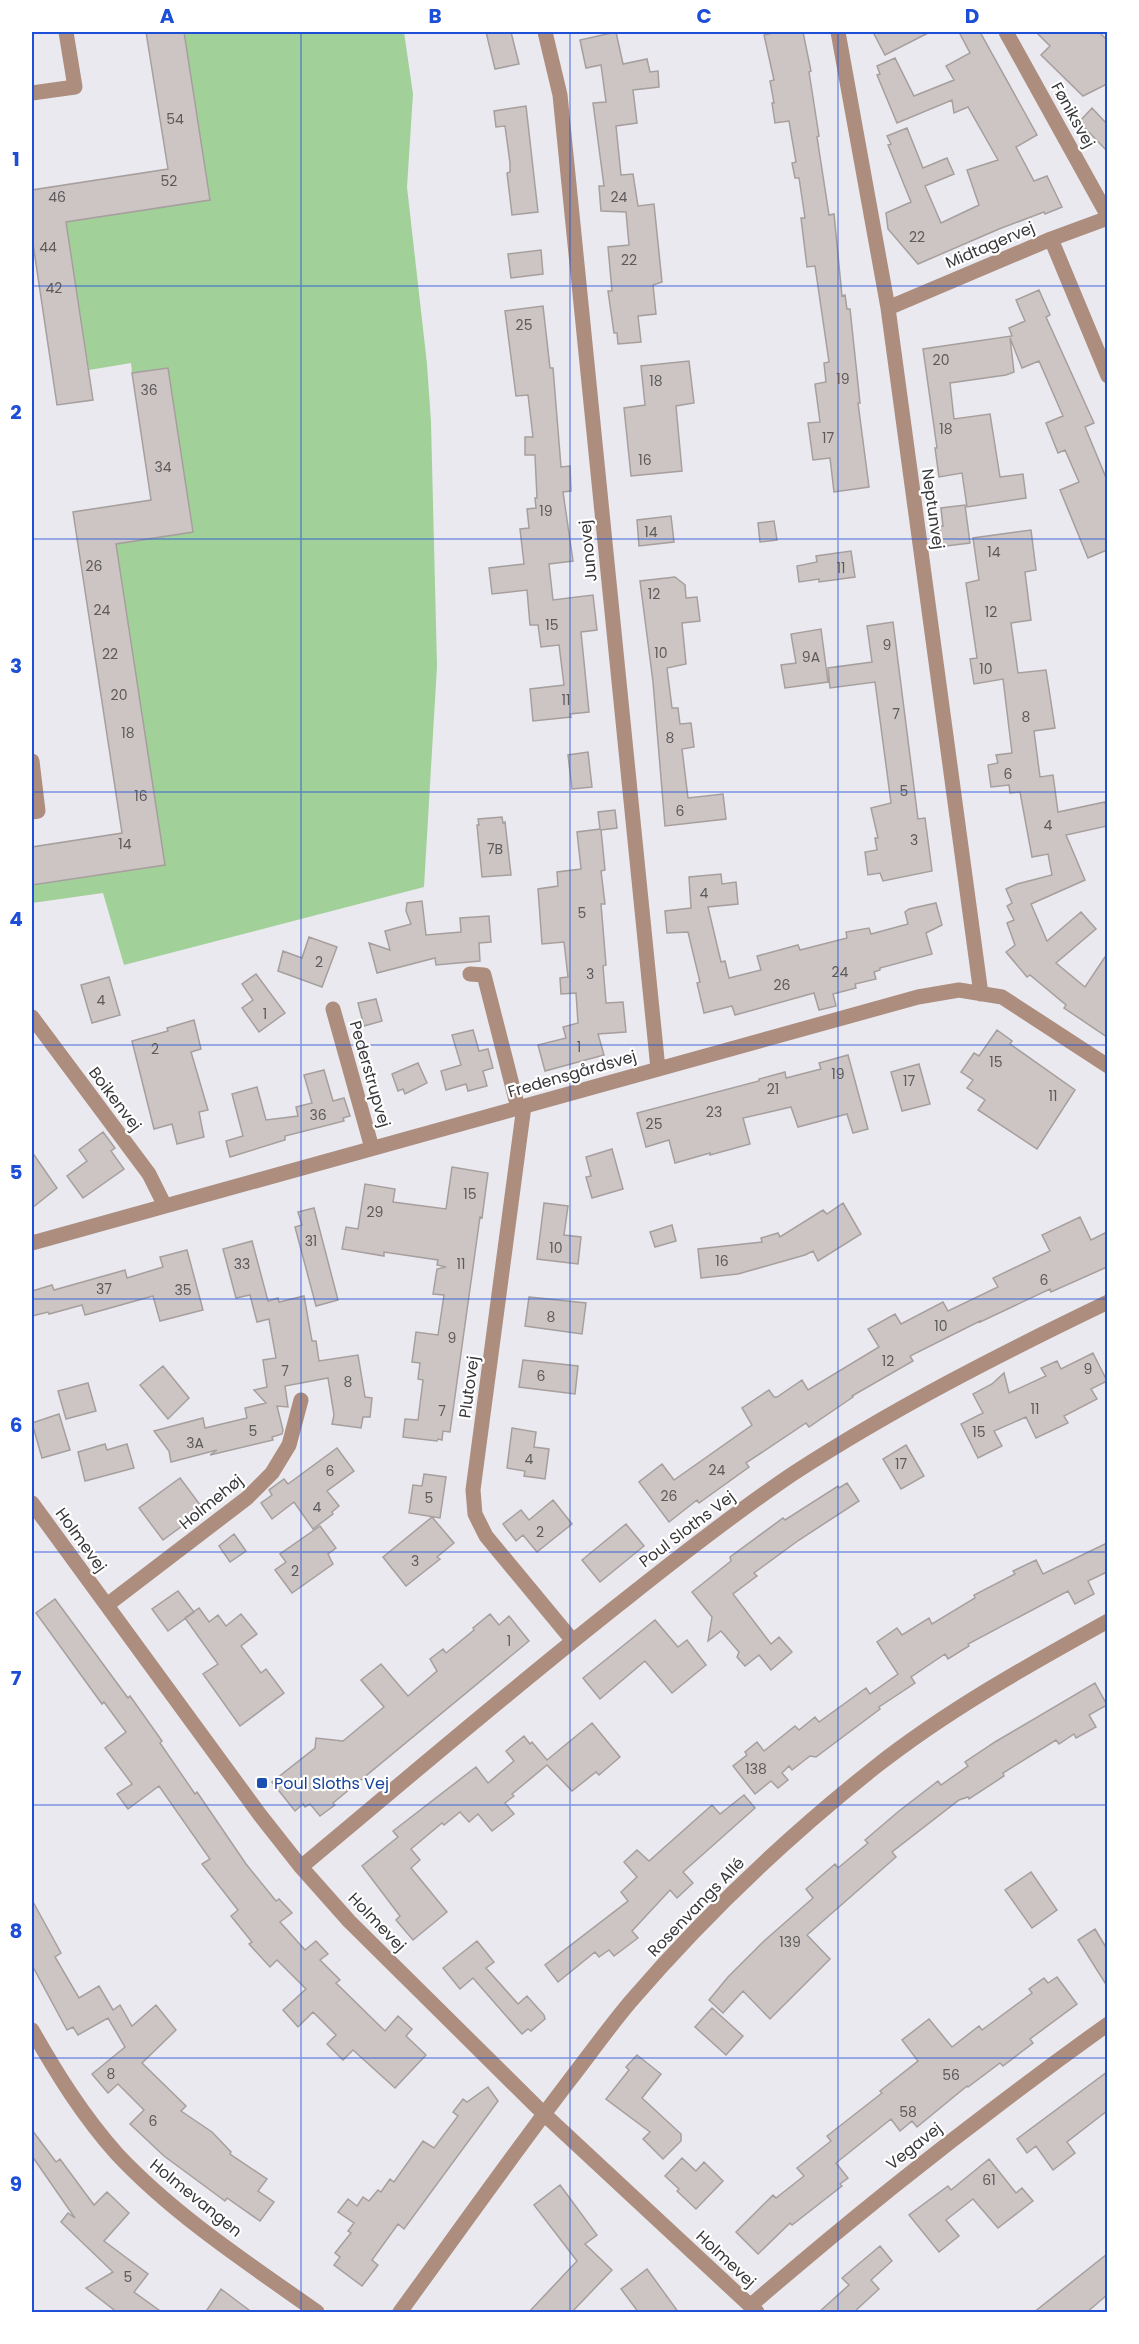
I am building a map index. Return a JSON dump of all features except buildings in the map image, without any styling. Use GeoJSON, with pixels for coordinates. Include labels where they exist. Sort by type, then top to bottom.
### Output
{"type":"FeatureCollection","features":[{"type":"Feature","properties":{"kind":"street"},"geometry":{"type":"LineString","coordinates":[[32,93],[75,87],[66,32]]}},
{"type":"Feature","properties":{"kind":"street","name":"Junovej"},"geometry":{"type":"LineString","coordinates":[[545,32],[560,95],[658,1069]]}},
{"type":"Feature","properties":{"kind":"street","name":"Neptunvej"},"geometry":{"type":"LineString","coordinates":[[838,32],[888,308],[981,994]]}},
{"type":"Feature","properties":{"kind":"street","name":"Føniksvej"},"geometry":{"type":"LineString","coordinates":[[1006,32],[1107,217]]}},
{"type":"Feature","properties":{"kind":"street","name":"Midtagervej"},"geometry":{"type":"LineString","coordinates":[[888,308],[1107,217]]}},
{"type":"Feature","properties":{"kind":"street"},"geometry":{"type":"LineString","coordinates":[[1051,239],[1107,376]]}},
{"type":"Feature","properties":{"kind":"street"},"geometry":{"type":"LineString","coordinates":[[32,761],[38,811],[32,812]]}},
{"type":"Feature","properties":{"kind":"street"},"geometry":{"type":"LineString","coordinates":[[470,974],[484,975],[521,1107]]}},
{"type":"Feature","properties":{"kind":"street","name":"Fredensgårdsvej"},"geometry":{"type":"LineString","coordinates":[[32,1243],[918,997],[959,990],[1002,997],[1107,1066]]}},
{"type":"Feature","properties":{"kind":"street","name":"Pederstrupvej"},"geometry":{"type":"LineString","coordinates":[[333,1009],[372,1148]]}},
{"type":"Feature","properties":{"kind":"street","name":"Boikenvej"},"geometry":{"type":"LineString","coordinates":[[32,1017],[149,1174],[165,1206]]}},
{"type":"Feature","properties":{"kind":"street","name":"Plutovej"},"geometry":{"type":"LineString","coordinates":[[521,1107],[473,1490],[475,1514],[486,1536],[573,1641]]}},
{"type":"Feature","properties":{"kind":"street","name":"Poul Sloths Vej"},"geometry":{"type":"LineString","coordinates":[[301,1867],[573,1641],[713,1530],[878,1420],[972,1368],[1107,1302]]}},
{"type":"Feature","properties":{"kind":"street","name":"Holmehøj"},"geometry":{"type":"LineString","coordinates":[[107,1605],[247,1498],[272,1473],[289,1445],[301,1400]]}},
{"type":"Feature","properties":{"kind":"street","name":"Holmevej"},"geometry":{"type":"LineString","coordinates":[[32,1503],[249,1801],[301,1867],[357,1929],[544,2114],[754,2309]]}},
{"type":"Feature","properties":{"kind":"street","name":"Rosenvangs Allé"},"geometry":{"type":"LineString","coordinates":[[400,2313],[544,2114],[630,2002],[718,1906],[791,1839],[875,1768],[959,1708],[1107,1621]]}},
{"type":"Feature","properties":{"kind":"street","name":"Vegavej"},"geometry":{"type":"LineString","coordinates":[[754,2309],[891,2187],[1015,2091],[1107,2024]]}},
{"type":"Feature","properties":{"kind":"street","name":"Holmevangen"},"geometry":{"type":"LineString","coordinates":[[32,2030],[62,2083],[88,2119],[118,2154],[155,2191],[317,2313]]}},
{"type":"Feature","properties":{"kind":"green space"},"geometry":{"type":"Polygon","coordinates":[[[184,32],[404,32],[413,94],[407,187],[427,364],[431,422],[437,666],[424,887],[124,965],[103,893],[32,903],[32,885],[164,864],[116,544],[193,532],[168,368],[132,373],[131,363],[89,370],[66,222],[210,200],[184,32]]]}},
{"type":"Feature","properties":{"kind":"place","name":"Poul Sloths Vej"},"geometry":{"type":"Point","coordinates":[262,1783]}}]}
